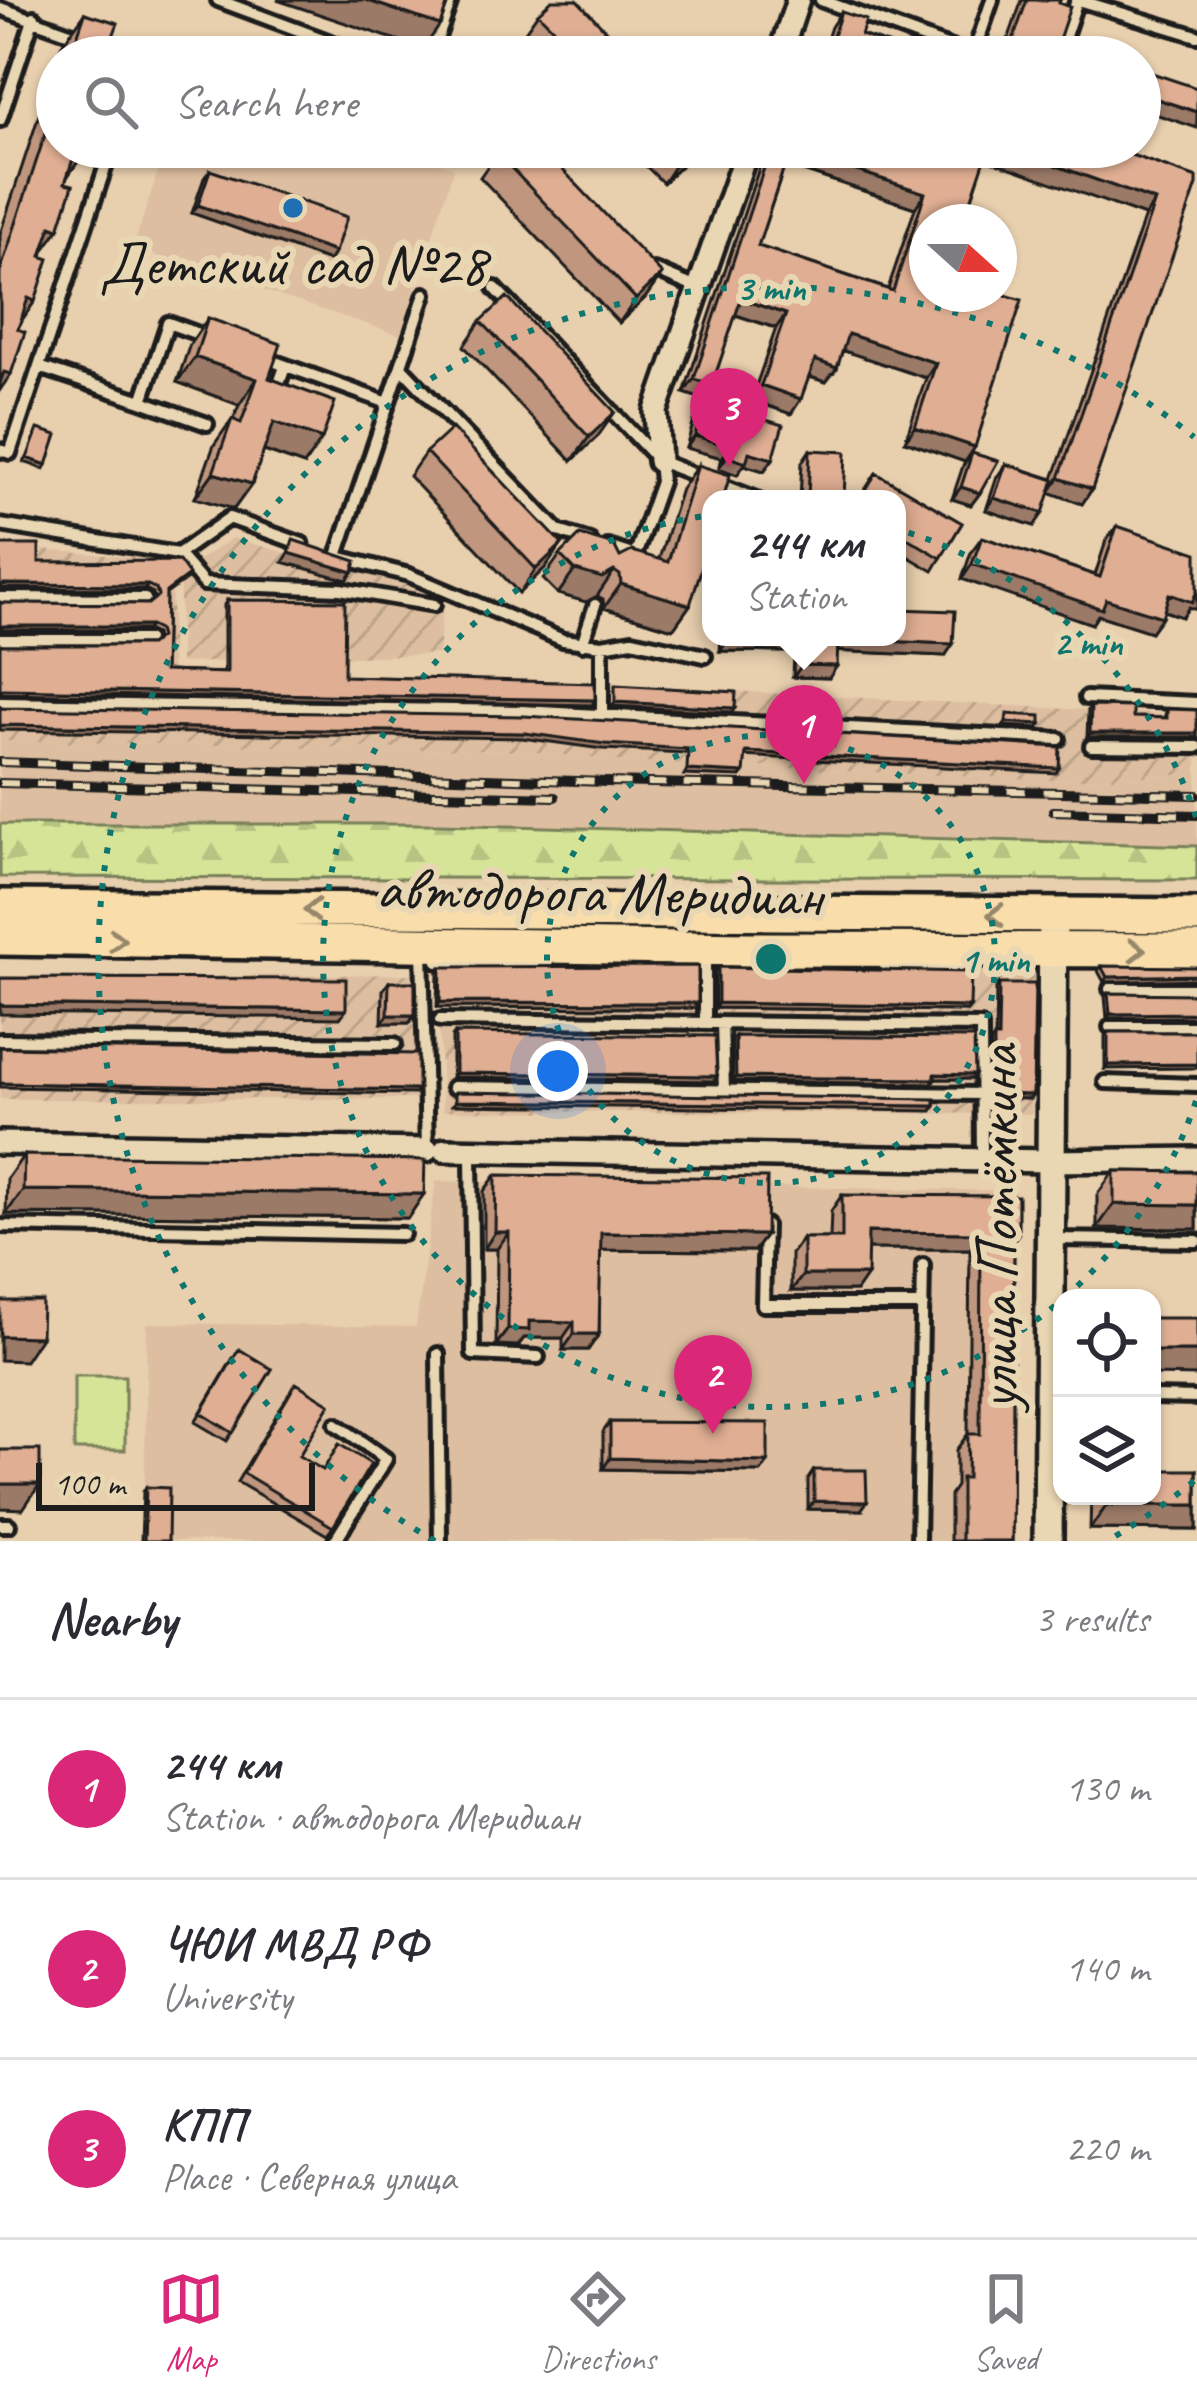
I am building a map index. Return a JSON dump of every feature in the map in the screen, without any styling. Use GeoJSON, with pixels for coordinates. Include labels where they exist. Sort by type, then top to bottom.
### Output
{"type":"FeatureCollection","features":[{"type":"Feature","properties":{"kind":"main road","name":"автодорога Меридиан"},"geometry":{"type":"LineString","coordinates":[[0,907],[1053,932],[1197,950]]}},
{"type":"Feature","properties":{"kind":"main road","name":"автодорога Меридиан"},"geometry":{"type":"LineString","coordinates":[[0,938],[430,953],[1053,932],[1197,916]]}},
{"type":"Feature","properties":{"kind":"street"},"geometry":{"type":"LineString","coordinates":[[786,36],[798,0]]}},
{"type":"Feature","properties":{"kind":"street"},"geometry":{"type":"LineString","coordinates":[[659,461],[656,411],[737,168]]}},
{"type":"Feature","properties":{"kind":"street","name":"улица Потёмкина"},"geometry":{"type":"LineString","coordinates":[[1053,932],[1050,1239],[1054,1289]]}},
{"type":"Feature","properties":{"kind":"street"},"geometry":{"type":"LineString","coordinates":[[0,1142],[471,1150],[766,1166],[1197,1159]]}},
{"type":"Feature","properties":{"kind":"street","name":"улица Потёмкина"},"geometry":{"type":"LineString","coordinates":[[1048,1541],[1053,1495]]}},
{"type":"Feature","properties":{"kind":"lane"},"geometry":{"type":"LineString","coordinates":[[218,0],[315,36]]}},
{"type":"Feature","properties":{"kind":"lane"},"geometry":{"type":"LineString","coordinates":[[439,36],[452,0]]}},
{"type":"Feature","properties":{"kind":"lane"},"geometry":{"type":"LineString","coordinates":[[821,0],[917,36]]}},
{"type":"Feature","properties":{"kind":"lane"},"geometry":{"type":"LineString","coordinates":[[980,36],[992,0]]}},
{"type":"Feature","properties":{"kind":"lane"},"geometry":{"type":"LineString","coordinates":[[1065,36],[1078,0],[1197,36]]}},
{"type":"Feature","properties":{"kind":"lane"},"geometry":{"type":"LineString","coordinates":[[0,8],[79,36]]}},
{"type":"Feature","properties":{"kind":"lane"},"geometry":{"type":"LineString","coordinates":[[0,120],[34,17]]}},
{"type":"Feature","properties":{"kind":"lane"},"geometry":{"type":"LineString","coordinates":[[0,450],[10,453],[105,168]]}},
{"type":"Feature","properties":{"kind":"lane"},"geometry":{"type":"LineString","coordinates":[[641,258],[658,273],[699,289]]}},
{"type":"Feature","properties":{"kind":"lane"},"geometry":{"type":"LineString","coordinates":[[495,288],[659,461],[734,490]]}},
{"type":"Feature","properties":{"kind":"lane"},"geometry":{"type":"LineString","coordinates":[[337,556],[425,294]]}},
{"type":"Feature","properties":{"kind":"lane"},"geometry":{"type":"LineString","coordinates":[[142,400],[168,323],[388,404]]}},
{"type":"Feature","properties":{"kind":"lane"},"geometry":{"type":"LineString","coordinates":[[39,367],[208,424]]}},
{"type":"Feature","properties":{"kind":"lane"},"geometry":{"type":"LineString","coordinates":[[273,400],[285,367]]}},
{"type":"Feature","properties":{"kind":"lane"},"geometry":{"type":"LineString","coordinates":[[401,367],[558,531],[612,555],[635,556],[661,482],[659,461]]}},
{"type":"Feature","properties":{"kind":"lane"},"geometry":{"type":"LineString","coordinates":[[178,554],[229,518],[337,556],[409,575],[582,644],[632,640],[705,656]]}},
{"type":"Feature","properties":{"kind":"lane"},"geometry":{"type":"LineString","coordinates":[[0,525],[178,554],[204,584],[340,589],[434,605]]}},
{"type":"Feature","properties":{"kind":"lane"},"geometry":{"type":"LineString","coordinates":[[0,598],[145,598]]}},
{"type":"Feature","properties":{"kind":"lane"},"geometry":{"type":"LineString","coordinates":[[582,644],[596,605]]}},
{"type":"Feature","properties":{"kind":"lane"},"geometry":{"type":"LineString","coordinates":[[0,640],[147,640]]}},
{"type":"Feature","properties":{"kind":"lane"},"geometry":{"type":"LineString","coordinates":[[602,645],[602,717]]}},
{"type":"Feature","properties":{"kind":"lane"},"geometry":{"type":"LineString","coordinates":[[1085,698],[1197,703]]}},
{"type":"Feature","properties":{"kind":"lane"},"geometry":{"type":"LineString","coordinates":[[0,704],[521,711],[1060,740]]}},
{"type":"Feature","properties":{"kind":"lane"},"geometry":{"type":"LineString","coordinates":[[1091,746],[1197,747]]}},
{"type":"Feature","properties":{"kind":"lane"},"geometry":{"type":"LineString","coordinates":[[436,1150],[430,953],[571,962]]}},
{"type":"Feature","properties":{"kind":"lane"},"geometry":{"type":"LineString","coordinates":[[660,962],[776,964]]}},
{"type":"Feature","properties":{"kind":"lane"},"geometry":{"type":"LineString","coordinates":[[705,962],[705,1023]]}},
{"type":"Feature","properties":{"kind":"lane"},"geometry":{"type":"LineString","coordinates":[[872,965],[968,967]]}},
{"type":"Feature","properties":{"kind":"lane"},"geometry":{"type":"LineString","coordinates":[[1110,989],[1197,989]]}},
{"type":"Feature","properties":{"kind":"lane"},"geometry":{"type":"LineString","coordinates":[[440,1020],[981,1026],[982,1159]]}},
{"type":"Feature","properties":{"kind":"lane"},"geometry":{"type":"LineString","coordinates":[[722,1023],[724,1091]]}},
{"type":"Feature","properties":{"kind":"lane"},"geometry":{"type":"LineString","coordinates":[[1110,1027],[1197,1028]]}},
{"type":"Feature","properties":{"kind":"lane"},"geometry":{"type":"LineString","coordinates":[[0,1040],[395,1044]]}},
{"type":"Feature","properties":{"kind":"lane"},"geometry":{"type":"LineString","coordinates":[[1105,1082],[1197,1085]]}},
{"type":"Feature","properties":{"kind":"lane"},"geometry":{"type":"LineString","coordinates":[[453,1087],[982,1094]]}},
{"type":"Feature","properties":{"kind":"lane"},"geometry":{"type":"LineString","coordinates":[[471,1150],[473,1354],[538,1357]]}},
{"type":"Feature","properties":{"kind":"lane"},"geometry":{"type":"LineString","coordinates":[[765,1220],[763,1305],[922,1305]]}},
{"type":"Feature","properties":{"kind":"lane"},"geometry":{"type":"LineString","coordinates":[[0,1226],[403,1234]]}},
{"type":"Feature","properties":{"kind":"lane"},"geometry":{"type":"LineString","coordinates":[[1050,1239],[1197,1241]]}},
{"type":"Feature","properties":{"kind":"lane"},"geometry":{"type":"LineString","coordinates":[[918,1541],[923,1264]]}},
{"type":"Feature","properties":{"kind":"lane"},"geometry":{"type":"LineString","coordinates":[[438,1354],[440,1541]]}},
{"type":"Feature","properties":{"kind":"lane"},"geometry":{"type":"LineString","coordinates":[[1161,1397],[1197,1398]]}},
{"type":"Feature","properties":{"kind":"lane"},"geometry":{"type":"LineString","coordinates":[[335,1541],[386,1459],[336,1424]]}},
{"type":"Feature","properties":{"kind":"shaded area","name":"Детский сад №28"},"geometry":{"type":"Polygon","coordinates":[[[159,168],[454,168],[400,335],[133,248],[159,168]]]}},
{"type":"Feature","properties":{"kind":"shaded area"},"geometry":{"type":"Polygon","coordinates":[[[232,538],[444,596],[438,654],[180,663],[180,573],[232,538]]]}},
{"type":"Feature","properties":{"kind":"shaded area"},"geometry":{"type":"Polygon","coordinates":[[[0,547],[172,560],[171,669],[543,681],[1197,716],[1197,774],[1052,780],[617,761],[528,751],[0,741],[0,547]]]}},
{"type":"Feature","properties":{"kind":"shaded area"},"geometry":{"type":"Polygon","coordinates":[[[0,741],[528,751],[617,761],[1052,780],[1197,774],[1197,848],[440,824],[0,824],[0,741]]]}},
{"type":"Feature","properties":{"kind":"shaded area"},"geometry":{"type":"Polygon","coordinates":[[[436,956],[1034,965],[1032,1114],[443,1111],[436,956]]]}},
{"type":"Feature","properties":{"kind":"shaded area"},"geometry":{"type":"Polygon","coordinates":[[[414,974],[417,1099],[0,1099],[0,979],[414,974]]]}},
{"type":"Feature","properties":{"kind":"shaded area"},"geometry":{"type":"Polygon","coordinates":[[[436,1181],[1015,1191],[1009,1541],[144,1541],[147,1323],[416,1327],[436,1181]]]}},
{"type":"Feature","properties":{"kind":"green space"},"geometry":{"type":"Polygon","coordinates":[[[0,824],[440,824],[1197,846],[1197,880],[0,877],[0,824]]]}},
{"type":"Feature","properties":{"kind":"green space"},"geometry":{"type":"Polygon","coordinates":[[[74,1376],[125,1376],[125,1450],[74,1450],[74,1376]]]}},
{"type":"Feature","properties":{"kind":"building"},"geometry":{"type":"Polygon","coordinates":[[[366,0],[449,0],[440,25],[366,0]]]}},
{"type":"Feature","properties":{"kind":"building"},"geometry":{"type":"Polygon","coordinates":[[[552,0],[577,0],[611,36],[560,36],[538,13],[552,0]]]}},
{"type":"Feature","properties":{"kind":"building"},"geometry":{"type":"Polygon","coordinates":[[[1027,0],[1060,0],[1070,7],[1060,36],[1014,36],[1027,0]]]}},
{"type":"Feature","properties":{"kind":"building"},"geometry":{"type":"Polygon","coordinates":[[[841,12],[866,20],[864,36],[833,36],[841,12]]]}},
{"type":"Feature","properties":{"kind":"building"},"geometry":{"type":"Polygon","coordinates":[[[85,13],[118,23],[113,36],[77,36],[85,13]]]}},
{"type":"Feature","properties":{"kind":"building"},"geometry":{"type":"Polygon","coordinates":[[[1161,76],[1197,88],[1197,112],[1161,100],[1161,76]]]}},
{"type":"Feature","properties":{"kind":"building"},"geometry":{"type":"Polygon","coordinates":[[[36,162],[36,168],[70,168],[65,183],[73,185],[59,229],[51,226],[41,256],[49,259],[35,301],[28,298],[18,329],[25,332],[11,374],[4,372],[0,383],[0,272],[36,162]]]}},
{"type":"Feature","properties":{"kind":"building"},"geometry":{"type":"Polygon","coordinates":[[[1161,165],[1197,178],[1092,489],[1059,478],[1155,201],[1063,168],[1161,165]]]}},
{"type":"Feature","properties":{"kind":"building"},"geometry":{"type":"Polygon","coordinates":[[[511,168],[561,168],[662,274],[636,299],[511,168]]]}},
{"type":"Feature","properties":{"kind":"building"},"geometry":{"type":"Polygon","coordinates":[[[764,168],[784,168],[758,246],[893,291],[909,242],[909,312],[1017,312],[1017,298],[1022,300],[975,447],[915,427],[936,363],[848,334],[837,368],[815,360],[801,399],[761,385],[786,314],[741,299],[712,385],[694,379],[764,168]]]}},
{"type":"Feature","properties":{"kind":"building"},"geometry":{"type":"Polygon","coordinates":[[[848,168],[982,168],[970,204],[921,204],[925,193],[848,168]]]}},
{"type":"Feature","properties":{"kind":"building"},"geometry":{"type":"Polygon","coordinates":[[[210,170],[347,217],[335,252],[198,205],[210,170]]]}},
{"type":"Feature","properties":{"kind":"building"},"geometry":{"type":"Polygon","coordinates":[[[507,297],[615,412],[589,437],[481,321],[507,297]]]}},
{"type":"Feature","properties":{"kind":"building"},"geometry":{"type":"Polygon","coordinates":[[[208,318],[281,344],[269,378],[335,402],[322,439],[274,422],[252,484],[213,473],[232,419],[241,423],[257,379],[195,357],[208,318]]]}},
{"type":"Feature","properties":{"kind":"building"},"geometry":{"type":"Polygon","coordinates":[[[705,402],[783,425],[773,459],[749,452],[746,463],[727,456],[731,446],[695,436],[705,402]]]}},
{"type":"Feature","properties":{"kind":"building"},"geometry":{"type":"Polygon","coordinates":[[[452,428],[562,544],[536,569],[426,452],[452,428]]]}},
{"type":"Feature","properties":{"kind":"building"},"geometry":{"type":"Polygon","coordinates":[[[38,429],[57,435],[47,465],[27,458],[38,429]]]}},
{"type":"Feature","properties":{"kind":"building"},"geometry":{"type":"Polygon","coordinates":[[[810,450],[846,452],[844,490],[808,490],[810,450]]]}},
{"type":"Feature","properties":{"kind":"building"},"geometry":{"type":"Polygon","coordinates":[[[972,453],[998,461],[980,493],[961,487],[972,453]]]}},
{"type":"Feature","properties":{"kind":"building"},"geometry":{"type":"Polygon","coordinates":[[[1006,464],[1054,480],[1043,513],[994,498],[1006,464]]]}},
{"type":"Feature","properties":{"kind":"building"},"geometry":{"type":"Polygon","coordinates":[[[698,465],[730,475],[726,490],[702,490],[702,567],[690,605],[621,584],[614,571],[602,578],[575,570],[560,555],[580,535],[614,545],[620,557],[632,551],[668,562],[698,465]]]}},
{"type":"Feature","properties":{"kind":"building"},"geometry":{"type":"Polygon","coordinates":[[[876,473],[905,490],[866,490],[876,473]]]}},
{"type":"Feature","properties":{"kind":"building"},"geometry":{"type":"Polygon","coordinates":[[[906,490],[962,523],[941,558],[906,537],[906,490]]]}},
{"type":"Feature","properties":{"kind":"building"},"geometry":{"type":"Polygon","coordinates":[[[1117,526],[1197,553],[1197,591],[1192,602],[1169,594],[1162,617],[1106,599],[1102,609],[972,564],[982,537],[1100,577],[1117,526]]]}},
{"type":"Feature","properties":{"kind":"building"},"geometry":{"type":"Polygon","coordinates":[[[293,540],[356,561],[353,572],[289,553],[293,540]]]}},
{"type":"Feature","properties":{"kind":"building"},"geometry":{"type":"Polygon","coordinates":[[[0,545],[39,545],[39,562],[179,561],[189,575],[166,592],[164,671],[227,673],[227,600],[345,601],[344,676],[595,683],[595,700],[0,692],[0,644],[150,645],[160,637],[150,626],[0,629],[0,602],[148,604],[158,596],[148,585],[0,587],[0,545]]]}},
{"type":"Feature","properties":{"kind":"building"},"geometry":{"type":"Polygon","coordinates":[[[906,609],[955,611],[953,644],[906,642],[906,609]]]}},
{"type":"Feature","properties":{"kind":"building"},"geometry":{"type":"Polygon","coordinates":[[[803,646],[838,646],[837,666],[802,665],[803,646]]]}},
{"type":"Feature","properties":{"kind":"building"},"geometry":{"type":"Polygon","coordinates":[[[615,685],[736,692],[735,708],[615,702],[615,685]]]}},
{"type":"Feature","properties":{"kind":"building"},"geometry":{"type":"Polygon","coordinates":[[[0,706],[524,716],[1060,747],[1059,768],[746,752],[744,773],[687,770],[688,749],[525,733],[0,725],[0,706]]]}},
{"type":"Feature","properties":{"kind":"building"},"geometry":{"type":"Polygon","coordinates":[[[1091,706],[1133,707],[1133,717],[1167,718],[1167,709],[1197,710],[1197,733],[1090,733],[1091,706]]]}},
{"type":"Feature","properties":{"kind":"building"},"geometry":{"type":"Polygon","coordinates":[[[1007,714],[1041,716],[1041,724],[1006,722],[1007,714]]]}},
{"type":"Feature","properties":{"kind":"building"},"geometry":{"type":"Polygon","coordinates":[[[698,966],[698,1003],[440,1002],[441,967],[698,966]]]}},
{"type":"Feature","properties":{"kind":"building"},"geometry":{"type":"Polygon","coordinates":[[[1101,966],[1197,967],[1197,975],[1107,977],[1101,966]]]}},
{"type":"Feature","properties":{"kind":"building"},"geometry":{"type":"Polygon","coordinates":[[[718,967],[971,972],[970,1007],[718,1003],[718,967]]]}},
{"type":"Feature","properties":{"kind":"building"},"geometry":{"type":"Polygon","coordinates":[[[0,978],[346,979],[346,1010],[0,1005],[0,978]]]}},
{"type":"Feature","properties":{"kind":"building"},"geometry":{"type":"Polygon","coordinates":[[[389,982],[415,982],[415,1015],[388,1015],[389,982]]]}},
{"type":"Feature","properties":{"kind":"building"},"geometry":{"type":"Polygon","coordinates":[[[999,984],[1035,984],[1033,1095],[998,1094],[994,1038],[998,1038],[999,984]]]}},
{"type":"Feature","properties":{"kind":"building"},"geometry":{"type":"Polygon","coordinates":[[[1108,993],[1197,994],[1197,1013],[1110,1014],[1108,993]]]}},
{"type":"Feature","properties":{"kind":"building"},"geometry":{"type":"Polygon","coordinates":[[[1108,1032],[1197,1032],[1197,1064],[1108,1065],[1108,1032]]]}},
{"type":"Feature","properties":{"kind":"building"},"geometry":{"type":"Polygon","coordinates":[[[455,1033],[715,1036],[717,1076],[455,1073],[455,1033]]]}},
{"type":"Feature","properties":{"kind":"building"},"geometry":{"type":"Polygon","coordinates":[[[735,1036],[974,1038],[975,1075],[935,1074],[935,1079],[736,1077],[735,1036]]]}},
{"type":"Feature","properties":{"kind":"building"},"geometry":{"type":"Polygon","coordinates":[[[0,1047],[418,1054],[418,1090],[0,1083],[0,1047]]]}},
{"type":"Feature","properties":{"kind":"building"},"geometry":{"type":"Polygon","coordinates":[[[455,1092],[935,1099],[935,1106],[455,1101],[455,1092]]]}},
{"type":"Feature","properties":{"kind":"building"},"geometry":{"type":"Polygon","coordinates":[[[24,1155],[425,1160],[424,1194],[23,1190],[24,1155]]]}},
{"type":"Feature","properties":{"kind":"building"},"geometry":{"type":"Polygon","coordinates":[[[1114,1171],[1197,1172],[1197,1205],[1114,1204],[1114,1171]]]}},
{"type":"Feature","properties":{"kind":"building"},"geometry":{"type":"Polygon","coordinates":[[[496,1175],[767,1178],[766,1235],[601,1233],[599,1334],[574,1334],[574,1322],[529,1321],[529,1330],[508,1329],[509,1232],[495,1232],[496,1175]]]}},
{"type":"Feature","properties":{"kind":"building"},"geometry":{"type":"Polygon","coordinates":[[[842,1195],[1018,1196],[1012,1541],[961,1541],[961,1478],[967,1478],[968,1434],[980,1434],[981,1233],[868,1232],[867,1275],[803,1275],[803,1238],[842,1238],[842,1195]]]}},
{"type":"Feature","properties":{"kind":"building"},"geometry":{"type":"Polygon","coordinates":[[[0,1301],[42,1301],[41,1337],[0,1336],[0,1301]]]}},
{"type":"Feature","properties":{"kind":"building"},"geometry":{"type":"Polygon","coordinates":[[[1161,1318],[1197,1318],[1197,1351],[1161,1351],[1161,1318]]]}},
{"type":"Feature","properties":{"kind":"building"},"geometry":{"type":"Polygon","coordinates":[[[239,1349],[272,1369],[233,1433],[201,1413],[239,1349]]]}},
{"type":"Feature","properties":{"kind":"building"},"geometry":{"type":"Polygon","coordinates":[[[296,1383],[330,1404],[299,1456],[323,1470],[339,1444],[371,1464],[333,1527],[243,1473],[296,1383]]]}},
{"type":"Feature","properties":{"kind":"building"},"geometry":{"type":"Polygon","coordinates":[[[610,1422],[768,1423],[768,1462],[610,1458],[610,1422]]]}},
{"type":"Feature","properties":{"kind":"building"},"geometry":{"type":"Polygon","coordinates":[[[0,1450],[40,1450],[40,1484],[0,1484],[0,1450]]]}},
{"type":"Feature","properties":{"kind":"building"},"geometry":{"type":"Polygon","coordinates":[[[814,1470],[866,1470],[867,1502],[814,1501],[814,1470]]]}},
{"type":"Feature","properties":{"kind":"building"},"geometry":{"type":"Polygon","coordinates":[[[1161,1470],[1197,1470],[1197,1505],[1161,1505],[1161,1470]]]}},
{"type":"Feature","properties":{"kind":"building"},"geometry":{"type":"Polygon","coordinates":[[[146,1487],[169,1488],[168,1541],[144,1541],[146,1487]]]}},
{"type":"Feature","properties":{"kind":"railway"},"geometry":{"type":"LineString","coordinates":[[0,762],[1197,795]]}},
{"type":"Feature","properties":{"kind":"railway"},"geometry":{"type":"LineString","coordinates":[[0,783],[555,797]]}},
{"type":"Feature","properties":{"kind":"railway"},"geometry":{"type":"LineString","coordinates":[[1053,811],[1197,815]]}},
{"type":"Feature","properties":{"kind":"place","name":"Детский сад №28"},"geometry":{"type":"Point","coordinates":[293,208]}},
{"type":"Feature","properties":{"kind":"place","name":"КПП"},"geometry":{"type":"Point","coordinates":[729,467]}},
{"type":"Feature","properties":{"kind":"place","name":"244 км"},"geometry":{"type":"Point","coordinates":[804,784]}},
{"type":"Feature","properties":{"kind":"place","name":"ЧЮИ МВД РФ"},"geometry":{"type":"Point","coordinates":[713,1434]}}]}
